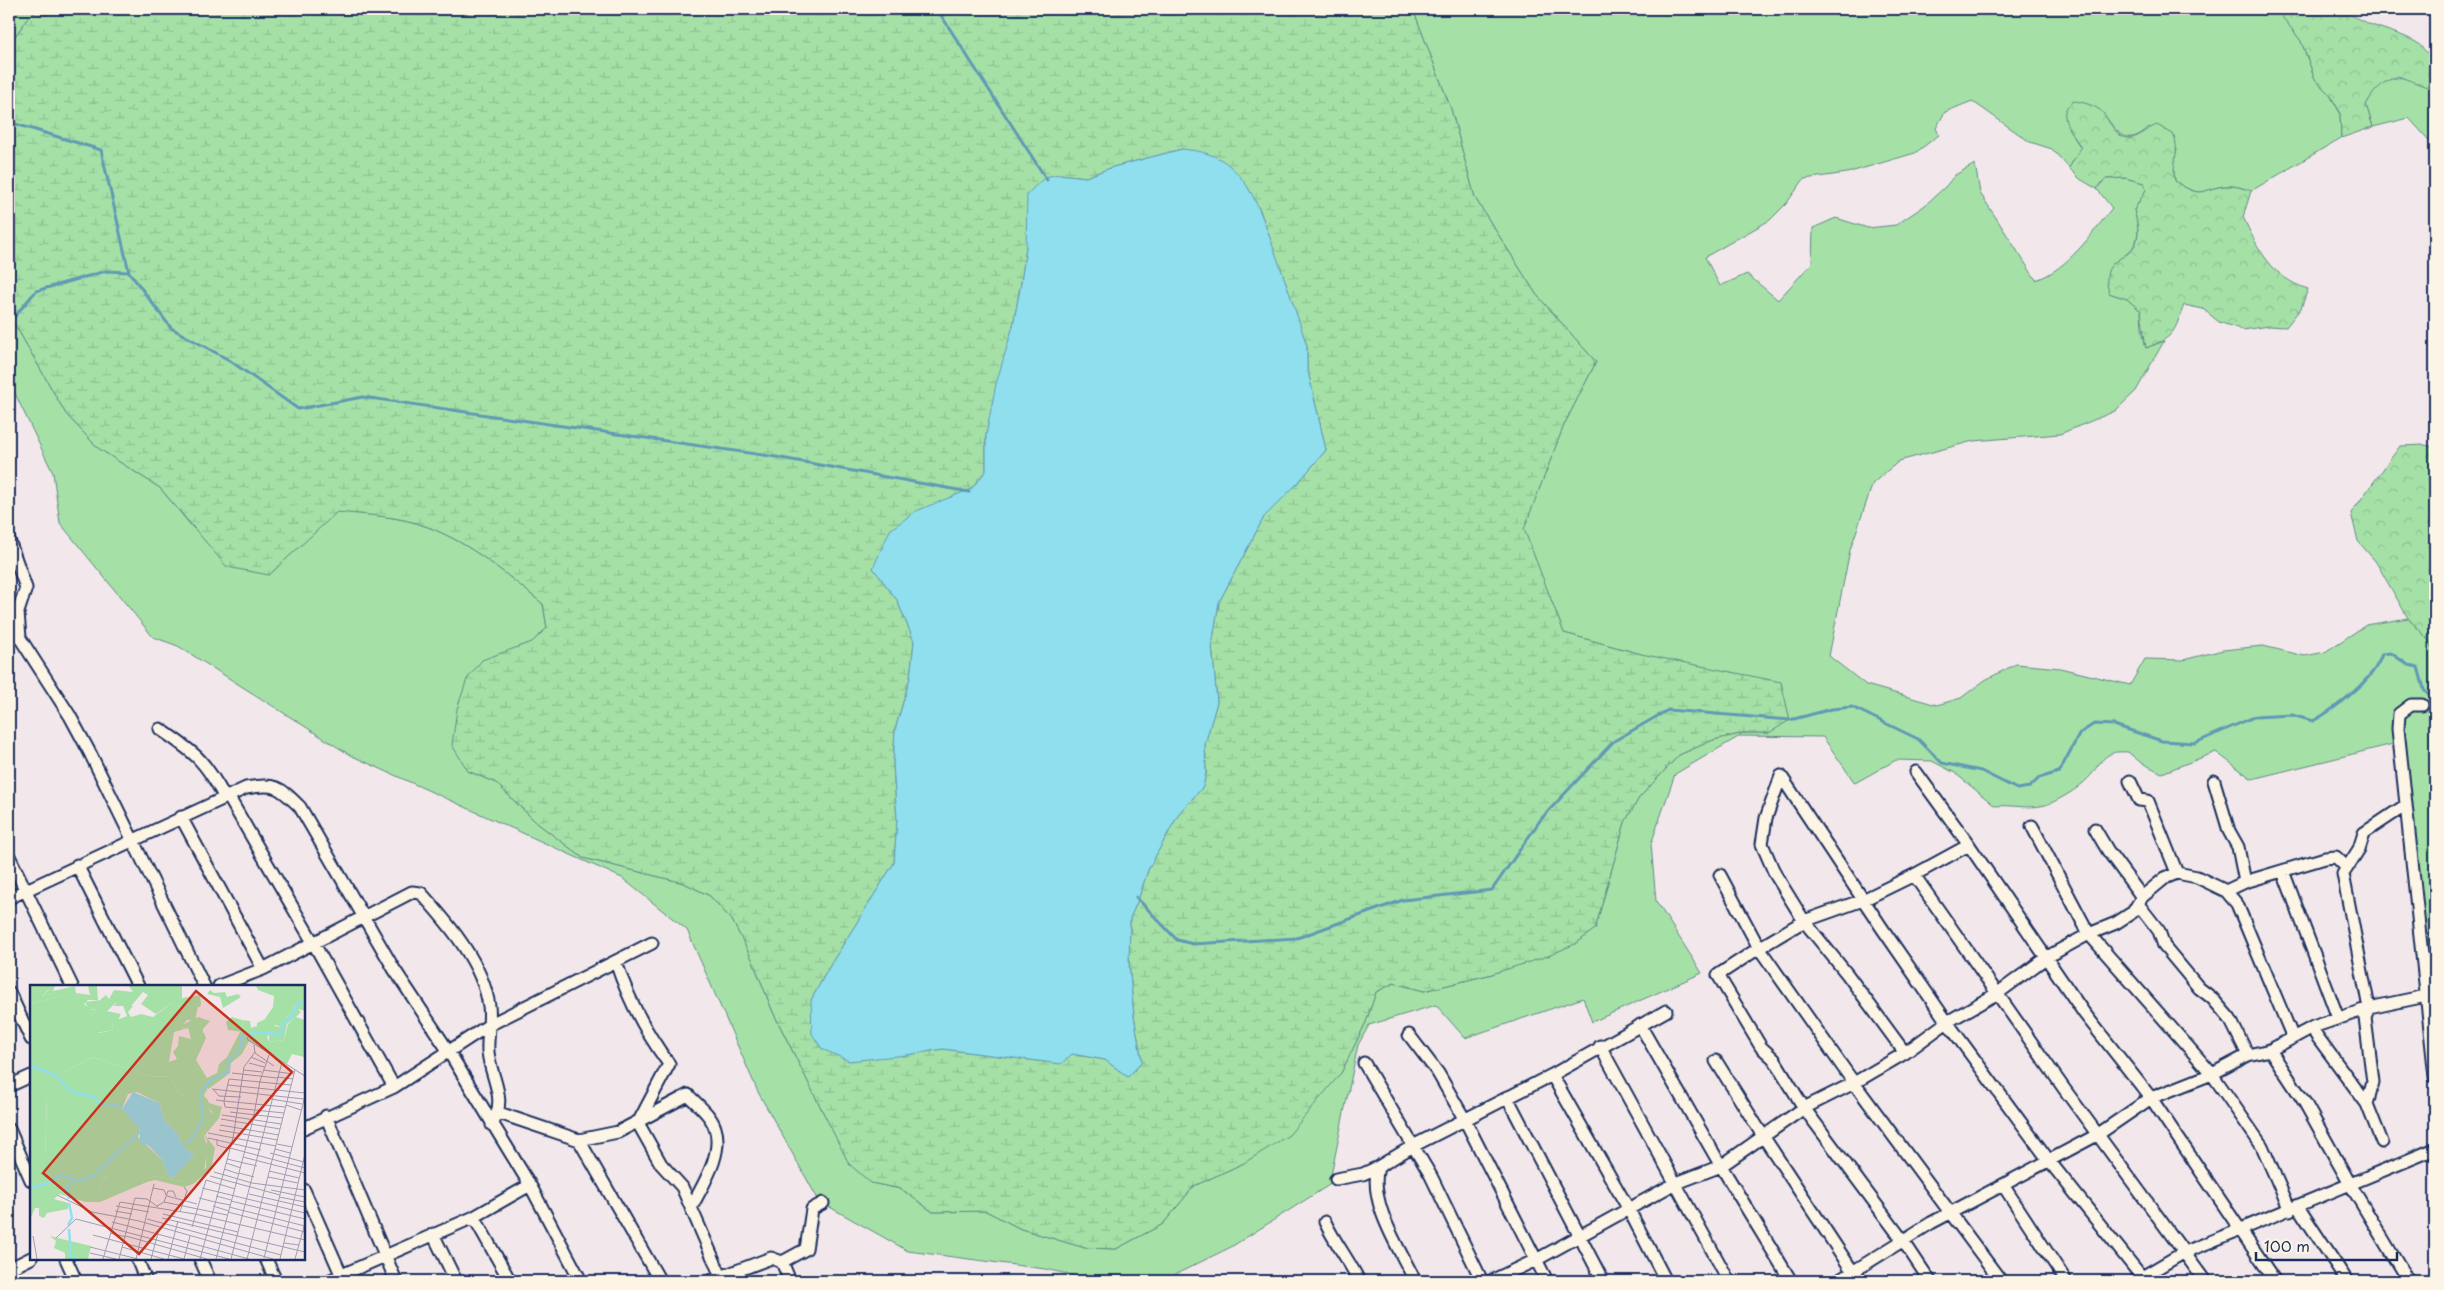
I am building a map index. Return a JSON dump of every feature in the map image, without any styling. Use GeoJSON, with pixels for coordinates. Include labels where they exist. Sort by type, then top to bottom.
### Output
{"type":"FeatureCollection","features":[{"type":"Feature","properties":{"kind":"street"},"geometry":{"type":"LineString","coordinates":[[9,540],[26,588],[18,612],[20,638],[70,716],[204,985]]}},
{"type":"Feature","properties":{"kind":"street"},"geometry":{"type":"LineString","coordinates":[[2422,705],[2411,705],[2400,714],[2398,721],[2435,1077]]}},
{"type":"Feature","properties":{"kind":"street"},"geometry":{"type":"LineString","coordinates":[[160,730],[200,758],[212,774],[314,944],[394,1087]]}},
{"type":"Feature","properties":{"kind":"street"},"geometry":{"type":"LineString","coordinates":[[1916,772],[1969,845],[2084,1013],[2151,1098],[2275,1281]]}},
{"type":"Feature","properties":{"kind":"street"},"geometry":{"type":"LineString","coordinates":[[1905,1053],[1842,968],[1804,921],[1775,874],[1762,844],[1766,818],[1781,776],[1947,1022],[2050,1162],[2141,1280],[2183,1253],[2294,1209],[2435,1149]]}},
{"type":"Feature","properties":{"kind":"street"},"geometry":{"type":"LineString","coordinates":[[2130,781],[2139,800],[2148,801],[2177,873]]}},
{"type":"Feature","properties":{"kind":"street"},"geometry":{"type":"LineString","coordinates":[[2214,781],[2229,831],[2238,847],[2244,882]]}},
{"type":"Feature","properties":{"kind":"street"},"geometry":{"type":"LineString","coordinates":[[9,898],[132,839],[246,788],[268,784],[287,794],[300,807],[394,969],[449,1052],[530,1185],[581,1281]]}},
{"type":"Feature","properties":{"kind":"street"},"geometry":{"type":"LineString","coordinates":[[2367,1104],[2373,1082],[2365,1018],[2369,1008],[2343,874],[2359,849],[2364,834],[2406,805]]}},
{"type":"Feature","properties":{"kind":"street"},"geometry":{"type":"LineString","coordinates":[[181,817],[263,969]]}},
{"type":"Feature","properties":{"kind":"street"},"geometry":{"type":"LineString","coordinates":[[2032,826],[2089,934],[2212,1074],[2262,1146],[2294,1209],[2347,1281]]}},
{"type":"Feature","properties":{"kind":"street"},"geometry":{"type":"LineString","coordinates":[[2096,829],[2159,931],[2164,946],[2199,988],[2212,998],[2230,1019],[2248,1055]]}},
{"type":"Feature","properties":{"kind":"street"},"geometry":{"type":"LineString","coordinates":[[1930,1281],[1904,1242],[1804,1108],[1774,1059],[1761,1047],[1718,975],[1758,948],[1804,921],[1863,900],[1969,845]]}},
{"type":"Feature","properties":{"kind":"street"},"geometry":{"type":"LineString","coordinates":[[9,856],[72,985]]}},
{"type":"Feature","properties":{"kind":"street"},"geometry":{"type":"LineString","coordinates":[[2226,891],[2244,882],[2336,857],[2347,868]]}},
{"type":"Feature","properties":{"kind":"street"},"geometry":{"type":"LineString","coordinates":[[77,865],[137,985]]}},
{"type":"Feature","properties":{"kind":"street"},"geometry":{"type":"LineString","coordinates":[[2283,871],[2338,1018]]}},
{"type":"Feature","properties":{"kind":"street"},"geometry":{"type":"LineString","coordinates":[[1491,1281],[1536,1260],[1674,1184],[1721,1166],[1804,1108],[1854,1083],[1905,1053],[1947,1022],[1998,993],[2047,958],[2089,934],[2116,923],[2133,912],[2140,900],[2165,878],[2177,873],[2197,877],[2226,891],[2237,904],[2292,1038]]}},
{"type":"Feature","properties":{"kind":"street"},"geometry":{"type":"LineString","coordinates":[[1720,875],[1758,948],[1854,1083],[2001,1281]]}},
{"type":"Feature","properties":{"kind":"street"},"geometry":{"type":"LineString","coordinates":[[1914,875],[2097,1135],[2205,1281]]}},
{"type":"Feature","properties":{"kind":"street"},"geometry":{"type":"LineString","coordinates":[[222,985],[263,969],[412,892],[421,893],[452,930],[474,965],[489,1006],[488,1053],[498,1090],[498,1113],[492,1125]]}},
{"type":"Feature","properties":{"kind":"street"},"geometry":{"type":"LineString","coordinates":[[305,1127],[326,1116],[394,1087],[489,1024],[652,943]]}},
{"type":"Feature","properties":{"kind":"street"},"geometry":{"type":"LineString","coordinates":[[616,962],[634,1007],[645,1028],[669,1064],[638,1123]]}},
{"type":"Feature","properties":{"kind":"street"},"geometry":{"type":"LineString","coordinates":[[9,992],[30,1037]]}},
{"type":"Feature","properties":{"kind":"street"},"geometry":{"type":"LineString","coordinates":[[1838,1281],[1856,1277],[1904,1242],[1951,1213],[2050,1162],[2097,1135],[2151,1098],[2212,1074],[2248,1055],[2270,1050],[2313,1027],[2369,1008],[2426,996]]}},
{"type":"Feature","properties":{"kind":"street"},"geometry":{"type":"LineString","coordinates":[[1336,1179],[1363,1174],[1378,1168],[1413,1146],[1552,1075],[1600,1046],[1666,1011]]}},
{"type":"Feature","properties":{"kind":"street"},"geometry":{"type":"LineString","coordinates":[[1640,1025],[1721,1166],[1792,1281]]}},
{"type":"Feature","properties":{"kind":"street"},"geometry":{"type":"LineString","coordinates":[[2313,1027],[2316,1035],[2367,1104],[2382,1142]]}},
{"type":"Feature","properties":{"kind":"street"},"geometry":{"type":"LineString","coordinates":[[1409,1035],[1438,1073],[1465,1120],[1547,1281]]}},
{"type":"Feature","properties":{"kind":"street"},"geometry":{"type":"LineString","coordinates":[[1600,1046],[1674,1184],[1729,1281]]}},
{"type":"Feature","properties":{"kind":"street"},"geometry":{"type":"LineString","coordinates":[[2270,1050],[2320,1129],[2350,1184],[2408,1281]]}},
{"type":"Feature","properties":{"kind":"street"},"geometry":{"type":"LineString","coordinates":[[1716,1061],[1856,1277]]}},
{"type":"Feature","properties":{"kind":"street"},"geometry":{"type":"LineString","coordinates":[[1364,1064],[1431,1176],[1482,1281]]}},
{"type":"Feature","properties":{"kind":"street"},"geometry":{"type":"LineString","coordinates":[[1552,1075],[1628,1208],[1666,1281]]}},
{"type":"Feature","properties":{"kind":"street"},"geometry":{"type":"LineString","coordinates":[[9,1086],[30,1076]]}},
{"type":"Feature","properties":{"kind":"street"},"geometry":{"type":"LineString","coordinates":[[498,1113],[579,1140],[618,1132],[688,1096],[708,1117],[715,1128],[715,1157],[691,1208]]}},
{"type":"Feature","properties":{"kind":"street"},"geometry":{"type":"LineString","coordinates":[[1507,1097],[1603,1281]]}},
{"type":"Feature","properties":{"kind":"street"},"geometry":{"type":"LineString","coordinates":[[326,1116],[383,1255],[396,1281]]}},
{"type":"Feature","properties":{"kind":"street"},"geometry":{"type":"LineString","coordinates":[[638,1123],[661,1164],[682,1187],[718,1280],[748,1265],[771,1258],[782,1262],[790,1281]]}},
{"type":"Feature","properties":{"kind":"street"},"geometry":{"type":"LineString","coordinates":[[9,1129],[30,1178]]}},
{"type":"Feature","properties":{"kind":"street"},"geometry":{"type":"LineString","coordinates":[[579,1140],[660,1281]]}},
{"type":"Feature","properties":{"kind":"street"},"geometry":{"type":"LineString","coordinates":[[1378,1168],[1374,1180],[1376,1198],[1415,1281]]}},
{"type":"Feature","properties":{"kind":"street"},"geometry":{"type":"LineString","coordinates":[[328,1281],[342,1278],[383,1255],[474,1217],[530,1185]]}},
{"type":"Feature","properties":{"kind":"street"},"geometry":{"type":"LineString","coordinates":[[2003,1185],[2066,1281]]}},
{"type":"Feature","properties":{"kind":"street"},"geometry":{"type":"LineString","coordinates":[[305,1192],[342,1278]]}},
{"type":"Feature","properties":{"kind":"street"},"geometry":{"type":"LineString","coordinates":[[782,1262],[806,1249],[812,1209],[823,1203]]}},
{"type":"Feature","properties":{"kind":"street"},"geometry":{"type":"LineString","coordinates":[[474,1217],[510,1281]]}},
{"type":"Feature","properties":{"kind":"street"},"geometry":{"type":"LineString","coordinates":[[1325,1222],[1337,1247],[1351,1264],[1359,1281]]}},
{"type":"Feature","properties":{"kind":"street"},"geometry":{"type":"LineString","coordinates":[[433,1234],[456,1281]]}},
{"type":"Feature","properties":{"kind":"street"},"geometry":{"type":"LineString","coordinates":[[15,1281],[9,1269],[30,1258]]}},
{"type":"Feature","properties":{"kind":"street"},"geometry":{"type":"LineString","coordinates":[[66,1260],[76,1281]]}},
{"type":"Feature","properties":{"kind":"street"},"geometry":{"type":"LineString","coordinates":[[137,1260],[146,1281]]}},
{"type":"Feature","properties":{"kind":"street"},"geometry":{"type":"LineString","coordinates":[[200,1260],[210,1281]]}},
{"type":"Feature","properties":{"kind":"street"},"geometry":{"type":"LineString","coordinates":[[266,1260],[276,1281]]}},
{"type":"Feature","properties":{"kind":"green space"},"geometry":{"type":"Polygon","coordinates":[[[9,9],[39,9],[28,18],[9,45],[9,9]]]}},
{"type":"Feature","properties":{"kind":"green space"},"geometry":{"type":"Polygon","coordinates":[[[39,9],[1413,9],[1451,109],[1475,198],[1536,294],[1596,362],[1564,425],[1524,529],[1564,633],[1641,654],[1781,682],[1790,720],[1769,733],[1744,733],[1713,740],[1679,755],[1639,798],[1625,822],[1595,929],[1575,944],[1548,956],[1492,974],[1424,991],[1394,983],[1376,992],[1366,1022],[1341,1073],[1289,1135],[1244,1163],[1194,1186],[1163,1224],[1116,1249],[1085,1248],[1021,1229],[986,1211],[933,1212],[901,1189],[871,1183],[849,1164],[773,1012],[752,959],[732,920],[710,896],[684,883],[583,858],[537,823],[496,783],[468,771],[452,745],[457,709],[467,679],[482,660],[532,642],[547,628],[543,604],[488,561],[459,542],[417,523],[383,516],[337,512],[269,575],[227,567],[160,488],[98,448],[66,414],[9,314],[9,45],[28,18],[39,9]],[[1182,149],[1113,167],[1086,177],[1059,174],[1026,247],[1013,326],[986,435],[986,471],[971,489],[954,497],[873,568],[897,600],[914,641],[910,678],[895,730],[893,765],[897,819],[894,863],[831,964],[811,1000],[907,1055],[943,1049],[1046,1062],[1072,1054],[1105,1060],[1128,1077],[1142,1062],[1134,1016],[1129,964],[1130,918],[1148,870],[1168,833],[1180,812],[1203,787],[1206,773],[1205,744],[1217,702],[1212,645],[1219,602],[1264,517],[1297,484],[1326,450],[1307,367],[1307,346],[1260,210],[1247,186],[1182,149]]]}},
{"type":"Feature","properties":{"kind":"green space"},"geometry":{"type":"Polygon","coordinates":[[[1413,9],[2278,10],[2301,41],[2315,79],[2330,95],[2340,113],[2341,138],[2251,191],[2238,187],[2222,186],[2199,192],[2185,187],[2175,181],[2173,164],[2177,149],[2149,127],[2135,136],[2123,136],[2113,127],[2104,114],[2068,128],[2081,148],[2069,168],[2052,149],[2030,142],[1972,101],[1945,112],[1936,128],[1939,135],[1915,153],[1847,173],[1804,179],[1786,204],[1770,220],[1705,257],[1720,286],[1747,274],[1778,300],[1812,263],[1813,228],[1836,218],[1868,228],[1896,225],[1924,206],[1955,175],[1975,164],[1980,193],[2036,280],[2048,275],[2069,260],[2112,208],[2097,189],[2105,179],[2125,178],[2144,183],[2146,190],[2134,210],[2138,228],[2136,242],[2128,253],[2113,263],[2109,293],[2127,299],[2141,311],[2142,330],[2146,348],[2164,341],[2136,391],[2115,411],[2060,434],[1973,441],[1899,461],[1873,483],[1850,550],[1829,656],[1866,685],[1937,705],[1961,698],[1985,680],[2016,664],[2060,668],[2130,685],[2145,659],[2183,660],[2223,650],[2263,646],[2305,656],[2325,652],[2366,625],[2408,618],[2426,637],[2435,651],[2435,1003],[2397,743],[2252,779],[2216,752],[2162,773],[2140,762],[2128,752],[2114,752],[2104,758],[2088,779],[2073,791],[2051,803],[2030,807],[1995,806],[1955,773],[1932,761],[1896,760],[1855,783],[1823,737],[1740,736],[1675,774],[1651,844],[1656,901],[1702,973],[1592,1022],[1583,998],[1465,1038],[1436,1005],[1369,1025],[1358,1045],[1329,1185],[1231,1247],[1162,1281],[1099,1281],[1045,1269],[908,1251],[819,1201],[758,1092],[687,930],[622,878],[350,755],[178,646],[153,637],[60,523],[53,473],[9,381],[9,314],[66,414],[98,448],[160,488],[193,528],[269,575],[337,511],[395,518],[428,527],[459,542],[502,571],[543,604],[547,628],[532,642],[468,771],[496,783],[537,823],[583,858],[684,883],[710,896],[732,920],[752,959],[773,1012],[823,1112],[871,1183],[901,1189],[933,1212],[986,1211],[1021,1229],[1085,1248],[1116,1249],[1163,1224],[1194,1186],[1244,1163],[1341,1073],[1366,1022],[1376,992],[1394,983],[1424,991],[1492,974],[1595,929],[1625,822],[1639,798],[1679,755],[1713,740],[1744,733],[1769,733],[1641,654],[1564,633],[1523,529],[1564,425],[1596,362],[1536,294],[1475,198],[1451,109],[1413,9]]]}},
{"type":"Feature","properties":{"kind":"green space"},"geometry":{"type":"Polygon","coordinates":[[[2276,9],[2344,9],[2360,20],[2416,42],[2435,62],[2433,78],[2427,87],[2398,76],[2387,81],[2375,91],[2366,105],[2373,127],[2341,138],[2340,112],[2330,95],[2315,79],[2301,41],[2276,9]]]}},
{"type":"Feature","properties":{"kind":"green space"},"geometry":{"type":"Polygon","coordinates":[[[2435,68],[2435,147],[2409,118],[2373,127],[2366,105],[2380,85],[2394,78],[2433,78],[2435,68]]]}},
{"type":"Feature","properties":{"kind":"green space"},"geometry":{"type":"Polygon","coordinates":[[[2074,101],[2088,104],[2100,110],[2115,131],[2123,137],[2136,137],[2157,125],[2173,134],[2176,146],[2175,181],[2185,187],[2199,192],[2222,186],[2238,187],[2251,191],[2243,217],[2254,240],[2276,270],[2295,284],[2308,289],[2301,308],[2286,327],[2269,326],[2243,330],[2219,322],[2203,309],[2184,305],[2172,333],[2163,340],[2146,348],[2141,311],[2127,299],[2109,293],[2107,281],[2109,269],[2133,248],[2137,239],[2138,227],[2134,210],[2146,190],[2144,183],[2125,178],[2105,179],[2097,189],[2080,179],[2069,168],[2081,148],[2070,130],[2065,117],[2065,111],[2074,101]]]}},
{"type":"Feature","properties":{"kind":"green space"},"geometry":{"type":"Polygon","coordinates":[[[2425,445],[2435,447],[2435,651],[2426,637],[2408,618],[2376,562],[2358,541],[2351,513],[2400,446],[2425,445]]]}},
{"type":"Feature","properties":{"kind":"water"},"geometry":{"type":"Polygon","coordinates":[[[1182,149],[1208,154],[1226,163],[1246,185],[1258,206],[1307,346],[1307,367],[1326,450],[1297,484],[1264,517],[1219,602],[1212,645],[1217,702],[1205,744],[1206,773],[1203,787],[1180,812],[1168,833],[1148,870],[1130,918],[1129,964],[1134,1016],[1142,1062],[1128,1077],[1105,1060],[1072,1054],[1061,1064],[943,1049],[849,1061],[822,1049],[812,1034],[811,1000],[831,964],[894,863],[897,819],[893,765],[895,730],[910,678],[914,641],[897,600],[873,568],[890,530],[916,511],[971,489],[986,471],[986,435],[996,384],[1013,326],[1021,283],[1026,247],[1027,194],[1045,177],[1059,174],[1086,177],[1113,167],[1182,149]]]}},
{"type":"Feature","properties":{"kind":"waterway"},"geometry":{"type":"LineString","coordinates":[[937,9],[1047,180]]}},
{"type":"Feature","properties":{"kind":"waterway"},"geometry":{"type":"LineString","coordinates":[[9,122],[101,150],[129,272],[171,328],[229,360],[298,409],[363,397],[770,456],[969,492]]}},
{"type":"Feature","properties":{"kind":"waterway"},"geometry":{"type":"LineString","coordinates":[[9,323],[36,291],[106,271],[129,272]]}},
{"type":"Feature","properties":{"kind":"waterway"},"geometry":{"type":"LineString","coordinates":[[1136,897],[1177,940],[1193,944],[1297,938],[1403,900],[1492,890],[1541,819],[1614,741],[1668,710],[1790,720],[1832,709],[1852,707],[1918,739],[1942,763],[1981,771],[2017,789],[2030,787],[2039,778],[2059,772],[2080,733],[2094,724],[2114,725],[2162,741],[2195,743],[2254,717],[2292,715],[2313,721],[2343,701],[2363,683],[2378,664],[2382,654],[2391,653],[2408,665],[2418,667],[2424,689],[2435,701]]}}]}
